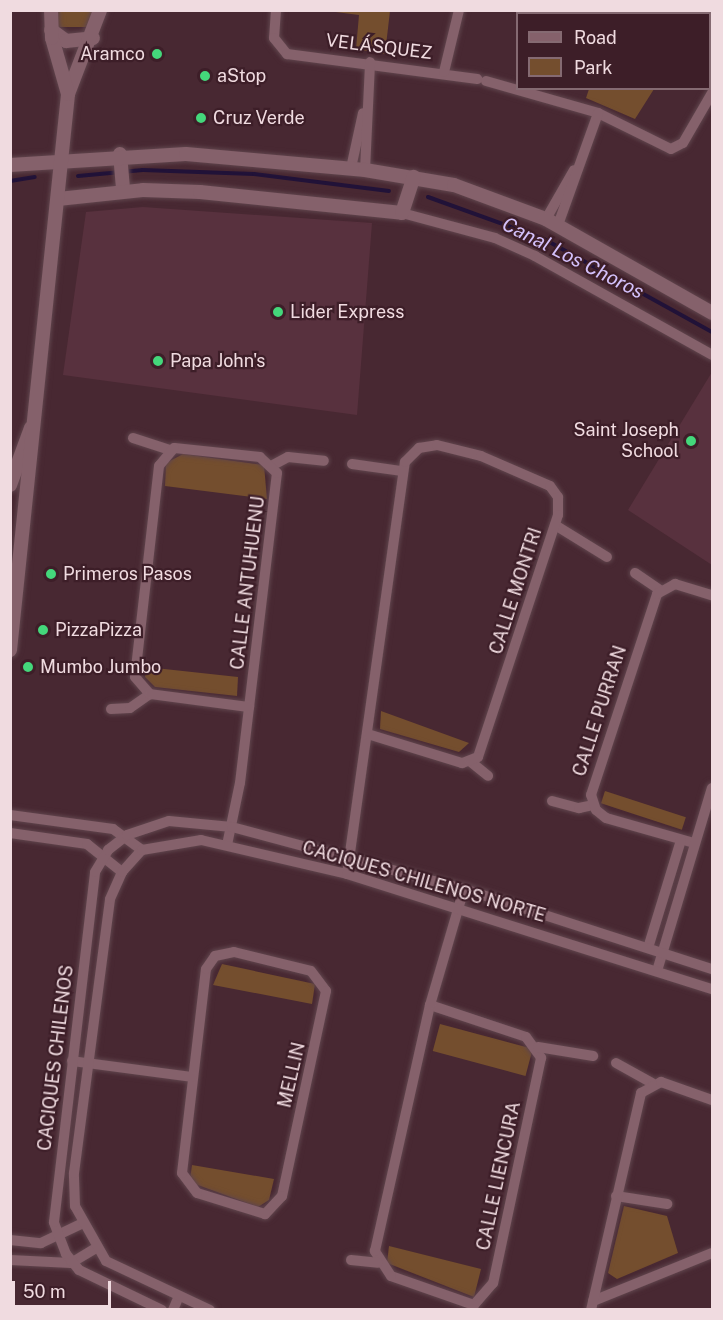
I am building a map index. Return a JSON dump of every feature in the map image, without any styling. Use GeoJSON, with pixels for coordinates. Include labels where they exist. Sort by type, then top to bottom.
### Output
{"type":"FeatureCollection","features":[{"type":"Feature","properties":{"kind":"street"},"geometry":{"type":"LineString","coordinates":[[51,10],[51,30],[68,94]]}},
{"type":"Feature","properties":{"kind":"street"},"geometry":{"type":"LineString","coordinates":[[10,650],[32,474],[31,428],[68,94],[93,38],[100,10]]}},
{"type":"Feature","properties":{"kind":"street","name":"VELÁSQUEZ"},"geometry":{"type":"LineString","coordinates":[[276,10],[278,48],[287,54],[444,72],[516,87]]}},
{"type":"Feature","properties":{"kind":"street"},"geometry":{"type":"LineString","coordinates":[[444,72],[459,10]]}},
{"type":"Feature","properties":{"kind":"street"},"geometry":{"type":"LineString","coordinates":[[51,30],[66,41],[93,38]]}},
{"type":"Feature","properties":{"kind":"street"},"geometry":{"type":"LineString","coordinates":[[358,169],[370,62]]}},
{"type":"Feature","properties":{"kind":"street","name":"VELÁSQUEZ"},"geometry":{"type":"LineString","coordinates":[[540,92],[598,113],[670,149],[683,143],[712,93]]}},
{"type":"Feature","properties":{"kind":"street"},"geometry":{"type":"LineString","coordinates":[[552,222],[598,113]]}},
{"type":"Feature","properties":{"kind":"street"},"geometry":{"type":"LineString","coordinates":[[10,165],[186,154],[358,169],[414,177],[478,191],[552,222],[712,313]]}},
{"type":"Feature","properties":{"kind":"street"},"geometry":{"type":"LineString","coordinates":[[121,159],[123,186]]}},
{"type":"Feature","properties":{"kind":"street"},"geometry":{"type":"LineString","coordinates":[[402,213],[414,177]]}},
{"type":"Feature","properties":{"kind":"street"},"geometry":{"type":"LineString","coordinates":[[58,199],[123,186],[284,197],[402,213],[495,238],[536,256],[712,355]]}},
{"type":"Feature","properties":{"kind":"street"},"geometry":{"type":"LineString","coordinates":[[10,485],[31,428]]}},
{"type":"Feature","properties":{"kind":"street"},"geometry":{"type":"LineString","coordinates":[[133,438],[169,450],[260,457],[273,465],[288,457],[324,461]]}},
{"type":"Feature","properties":{"kind":"street","name":"CALLE MONTRI"},"geometry":{"type":"LineString","coordinates":[[401,471],[408,456],[425,446],[481,456],[550,486],[559,503],[555,525],[483,749],[471,762]]}},
{"type":"Feature","properties":{"kind":"street"},"geometry":{"type":"LineString","coordinates":[[169,450],[159,466],[135,670],[137,683],[150,694],[249,707]]}},
{"type":"Feature","properties":{"kind":"street"},"geometry":{"type":"LineString","coordinates":[[347,874],[368,734],[401,471],[352,464]]}},
{"type":"Feature","properties":{"kind":"street","name":"CALLE ANTUHUENU"},"geometry":{"type":"LineString","coordinates":[[228,845],[249,707],[277,478],[273,465]]}},
{"type":"Feature","properties":{"kind":"street"},"geometry":{"type":"LineString","coordinates":[[555,525],[607,557]]}},
{"type":"Feature","properties":{"kind":"street"},"geometry":{"type":"LineString","coordinates":[[634,573],[660,591],[675,584],[712,594]]}},
{"type":"Feature","properties":{"kind":"street","name":"CALLE PURRAN"},"geometry":{"type":"LineString","coordinates":[[660,591],[594,784],[593,805],[606,818],[694,843]]}},
{"type":"Feature","properties":{"kind":"street"},"geometry":{"type":"LineString","coordinates":[[111,709],[130,708],[150,694]]}},
{"type":"Feature","properties":{"kind":"street"},"geometry":{"type":"LineString","coordinates":[[368,734],[471,762],[488,776]]}},
{"type":"Feature","properties":{"kind":"street"},"geometry":{"type":"LineString","coordinates":[[657,971],[712,788]]}},
{"type":"Feature","properties":{"kind":"street"},"geometry":{"type":"LineString","coordinates":[[552,801],[579,808],[593,805]]}},
{"type":"Feature","properties":{"kind":"street"},"geometry":{"type":"LineString","coordinates":[[10,815],[99,826],[128,835],[142,850]]}},
{"type":"Feature","properties":{"kind":"street","name":"CACIQUES CHILENOS NORTE"},"geometry":{"type":"LineString","coordinates":[[104,856],[128,835],[169,821],[232,827],[351,856],[464,889],[712,969]]}},
{"type":"Feature","properties":{"kind":"street"},"geometry":{"type":"LineString","coordinates":[[10,833],[82,842],[104,856],[122,872]]}},
{"type":"Feature","properties":{"kind":"street","name":"CACIQUES CHILENOS NORTE"},"geometry":{"type":"LineString","coordinates":[[142,850],[188,840],[228,845],[347,874],[459,906],[712,989]]}},
{"type":"Feature","properties":{"kind":"street"},"geometry":{"type":"LineString","coordinates":[[648,948],[681,840]]}},
{"type":"Feature","properties":{"kind":"street","name":"CACIQUES CHILENOS"},"geometry":{"type":"LineString","coordinates":[[94,1249],[81,1224],[73,1184],[110,899],[122,872],[142,850]]}},
{"type":"Feature","properties":{"kind":"street","name":"CACIQUES CHILENOS"},"geometry":{"type":"LineString","coordinates":[[71,1263],[58,1236],[55,1202],[94,881],[104,856]]}},
{"type":"Feature","properties":{"kind":"street"},"geometry":{"type":"LineString","coordinates":[[378,1263],[376,1245],[430,1005],[464,889]]}},
{"type":"Feature","properties":{"kind":"street","name":"MELLIN"},"geometry":{"type":"LineString","coordinates":[[234,952],[306,969],[322,979],[326,1002],[282,1196],[270,1212],[229,1204],[197,1193],[184,1181],[192,1077],[206,969],[215,956],[234,952]]}},
{"type":"Feature","properties":{"kind":"street"},"geometry":{"type":"LineString","coordinates":[[430,1005],[526,1037],[538,1047],[593,1056]]}},
{"type":"Feature","properties":{"kind":"street","name":"CALLE LIENCURA"},"geometry":{"type":"LineString","coordinates":[[351,1260],[378,1263],[391,1276],[476,1307],[487,1296],[493,1283],[541,1064],[538,1047]]}},
{"type":"Feature","properties":{"kind":"street"},"geometry":{"type":"LineString","coordinates":[[72,1061],[192,1077]]}},
{"type":"Feature","properties":{"kind":"street"},"geometry":{"type":"LineString","coordinates":[[616,1063],[652,1083],[712,1100]]}},
{"type":"Feature","properties":{"kind":"street"},"geometry":{"type":"LineString","coordinates":[[592,1305],[636,1104],[652,1083]]}},
{"type":"Feature","properties":{"kind":"street"},"geometry":{"type":"LineString","coordinates":[[616,1196],[667,1204]]}},
{"type":"Feature","properties":{"kind":"street"},"geometry":{"type":"LineString","coordinates":[[10,1240],[41,1243],[81,1224]]}},
{"type":"Feature","properties":{"kind":"street"},"geometry":{"type":"LineString","coordinates":[[71,1263],[94,1249],[113,1266],[210,1310]]}},
{"type":"Feature","properties":{"kind":"street"},"geometry":{"type":"LineString","coordinates":[[592,1305],[712,1253]]}},
{"type":"Feature","properties":{"kind":"street"},"geometry":{"type":"LineString","coordinates":[[10,1260],[71,1263],[162,1310]]}},
{"type":"Feature","properties":{"kind":"street"},"geometry":{"type":"LineString","coordinates":[[173,1310],[179,1296]]}},
{"type":"Feature","properties":{"kind":"shaded area"},"geometry":{"type":"Polygon","coordinates":[[[143,207],[372,223],[357,415],[63,375],[86,212],[143,207]]]}},
{"type":"Feature","properties":{"kind":"shaded area","name":"Saint Joseph School"},"geometry":{"type":"Polygon","coordinates":[[[712,372],[712,565],[628,510],[712,372]]]}},
{"type":"Feature","properties":{"kind":"green space"},"geometry":{"type":"Polygon","coordinates":[[[58,11],[92,11],[92,27],[58,27],[58,11]]]}},
{"type":"Feature","properties":{"kind":"green space"},"geometry":{"type":"Polygon","coordinates":[[[328,11],[390,11],[385,54],[356,49],[359,15],[328,11]]]}},
{"type":"Feature","properties":{"kind":"green space"},"geometry":{"type":"Polygon","coordinates":[[[588,90],[653,90],[635,119],[586,98],[588,90]]]}},
{"type":"Feature","properties":{"kind":"green space"},"geometry":{"type":"Polygon","coordinates":[[[183,454],[264,465],[267,499],[165,486],[166,463],[183,454]]]}},
{"type":"Feature","properties":{"kind":"green space"},"geometry":{"type":"Polygon","coordinates":[[[146,667],[238,677],[237,696],[155,687],[145,677],[146,667]]]}},
{"type":"Feature","properties":{"kind":"green space"},"geometry":{"type":"Polygon","coordinates":[[[381,711],[469,743],[459,752],[380,729],[381,711]]]}},
{"type":"Feature","properties":{"kind":"green space"},"geometry":{"type":"Polygon","coordinates":[[[605,791],[686,817],[682,830],[601,803],[605,791]]]}},
{"type":"Feature","properties":{"kind":"green space"},"geometry":{"type":"Polygon","coordinates":[[[222,964],[315,984],[312,1004],[213,985],[222,964]]]}},
{"type":"Feature","properties":{"kind":"green space"},"geometry":{"type":"Polygon","coordinates":[[[440,1024],[533,1049],[525,1076],[433,1051],[440,1024]]]}},
{"type":"Feature","properties":{"kind":"green space"},"geometry":{"type":"Polygon","coordinates":[[[192,1165],[274,1179],[269,1200],[258,1207],[195,1184],[190,1179],[192,1165]]]}},
{"type":"Feature","properties":{"kind":"green space"},"geometry":{"type":"Polygon","coordinates":[[[624,1206],[667,1216],[678,1253],[617,1279],[608,1273],[624,1206]]]}},
{"type":"Feature","properties":{"kind":"green space"},"geometry":{"type":"Polygon","coordinates":[[[389,1246],[481,1269],[474,1297],[387,1263],[389,1246]]]}},
{"type":"Feature","properties":{"kind":"waterway","name":"Canal Los Choros"},"geometry":{"type":"LineString","coordinates":[[78,176],[143,170],[254,174],[389,191]]}},
{"type":"Feature","properties":{"kind":"waterway","name":"Canal Los Choros"},"geometry":{"type":"LineString","coordinates":[[10,181],[35,177]]}},
{"type":"Feature","properties":{"kind":"waterway","name":"Canal Los Choros"},"geometry":{"type":"LineString","coordinates":[[428,197],[544,239],[712,332]]}},
{"type":"Feature","properties":{"kind":"place","name":"Aramco"},"geometry":{"type":"Point","coordinates":[157,54]}},
{"type":"Feature","properties":{"kind":"place","name":"aStop"},"geometry":{"type":"Point","coordinates":[205,76]}},
{"type":"Feature","properties":{"kind":"place","name":"Cruz Verde"},"geometry":{"type":"Point","coordinates":[201,118]}},
{"type":"Feature","properties":{"kind":"place","name":"Lider Express"},"geometry":{"type":"Point","coordinates":[278,312]}},
{"type":"Feature","properties":{"kind":"place","name":"Papa John's"},"geometry":{"type":"Point","coordinates":[158,361]}},
{"type":"Feature","properties":{"kind":"place","name":"Saint Joseph School"},"geometry":{"type":"Point","coordinates":[691,441]}},
{"type":"Feature","properties":{"kind":"place","name":"Primeros Pasos"},"geometry":{"type":"Point","coordinates":[51,574]}},
{"type":"Feature","properties":{"kind":"place","name":"PizzaPizza"},"geometry":{"type":"Point","coordinates":[43,630]}},
{"type":"Feature","properties":{"kind":"place","name":"Mumbo Jumbo"},"geometry":{"type":"Point","coordinates":[28,667]}}]}
